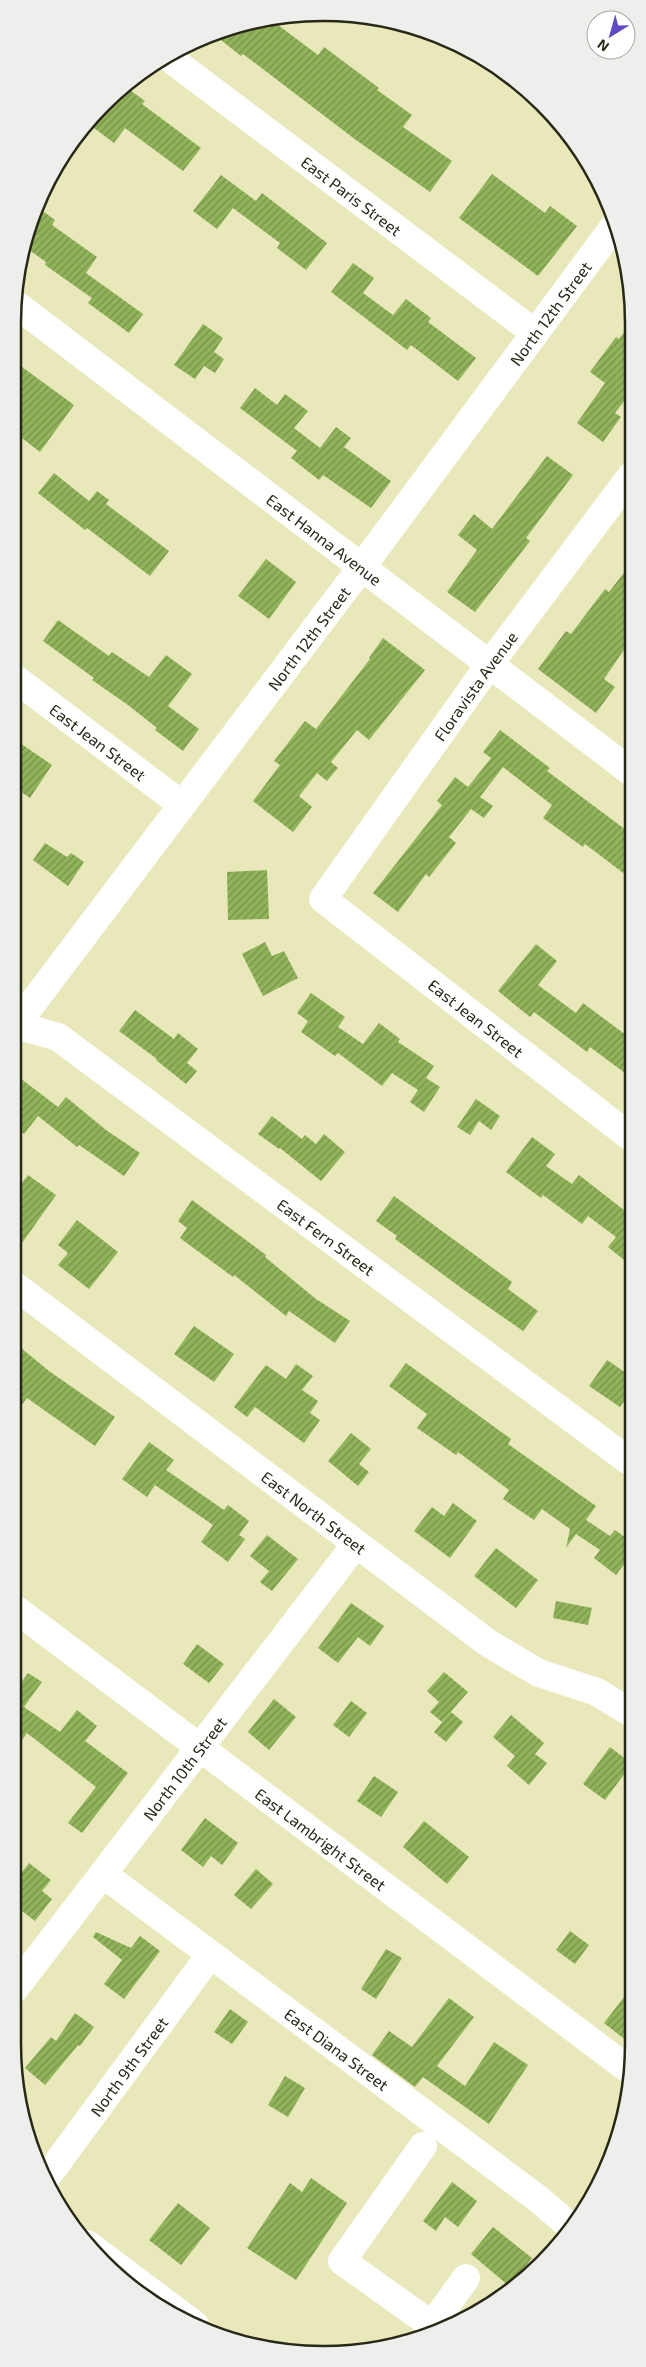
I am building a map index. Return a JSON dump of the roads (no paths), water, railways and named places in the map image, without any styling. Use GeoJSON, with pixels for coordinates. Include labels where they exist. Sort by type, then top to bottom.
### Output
{"type":"FeatureCollection","features":[{"type":"Feature","properties":{"kind":"street","name":"East Paris Street"},"geometry":{"type":"LineString","coordinates":[[173,62],[535,333]]}},
{"type":"Feature","properties":{"kind":"street","name":"North 12th Street"},"geometry":{"type":"LineString","coordinates":[[21,1018],[361,568],[611,232]]}},
{"type":"Feature","properties":{"kind":"street","name":"East Hanna Avenue"},"geometry":{"type":"LineString","coordinates":[[22,309],[625,767]]}},
{"type":"Feature","properties":{"kind":"street","name":"Floravista Avenue"},"geometry":{"type":"LineString","coordinates":[[323,899],[489,664],[625,483]]}},
{"type":"Feature","properties":{"kind":"street","name":"East Jean Street"},"geometry":{"type":"LineString","coordinates":[[21,683],[181,804]]}},
{"type":"Feature","properties":{"kind":"street","name":"East Jean Street"},"geometry":{"type":"LineString","coordinates":[[323,899],[625,1133]]}},
{"type":"Feature","properties":{"kind":"street","name":"East Fern Street"},"geometry":{"type":"LineString","coordinates":[[21,1026],[58,1037],[625,1458]]}},
{"type":"Feature","properties":{"kind":"street","name":"East North Street"},"geometry":{"type":"LineString","coordinates":[[21,1291],[488,1643],[539,1673],[597,1692],[625,1709]]}},
{"type":"Feature","properties":{"kind":"street","name":"North 10th Street"},"geometry":{"type":"LineString","coordinates":[[21,1981],[356,1544]]}},
{"type":"Feature","properties":{"kind":"street","name":"East Lambright Street"},"geometry":{"type":"LineString","coordinates":[[21,1613],[624,2066]]}},
{"type":"Feature","properties":{"kind":"street","name":"East Diana Street"},"geometry":{"type":"LineString","coordinates":[[103,1874],[537,2198],[566,2223]]}},
{"type":"Feature","properties":{"kind":"street","name":"North 9th Street"},"geometry":{"type":"LineString","coordinates":[[50,2173],[210,1955]]}},
{"type":"Feature","properties":{"kind":"street"},"geometry":{"type":"LineString","coordinates":[[423,2146],[342,2261],[433,2325]]}},
{"type":"Feature","properties":{"kind":"street"},"geometry":{"type":"LineString","coordinates":[[435,2324],[466,2278]]}},
{"type":"Feature","properties":{"kind":"street"},"geometry":{"type":"LineString","coordinates":[[139,2283],[155,2295]]}}]}
